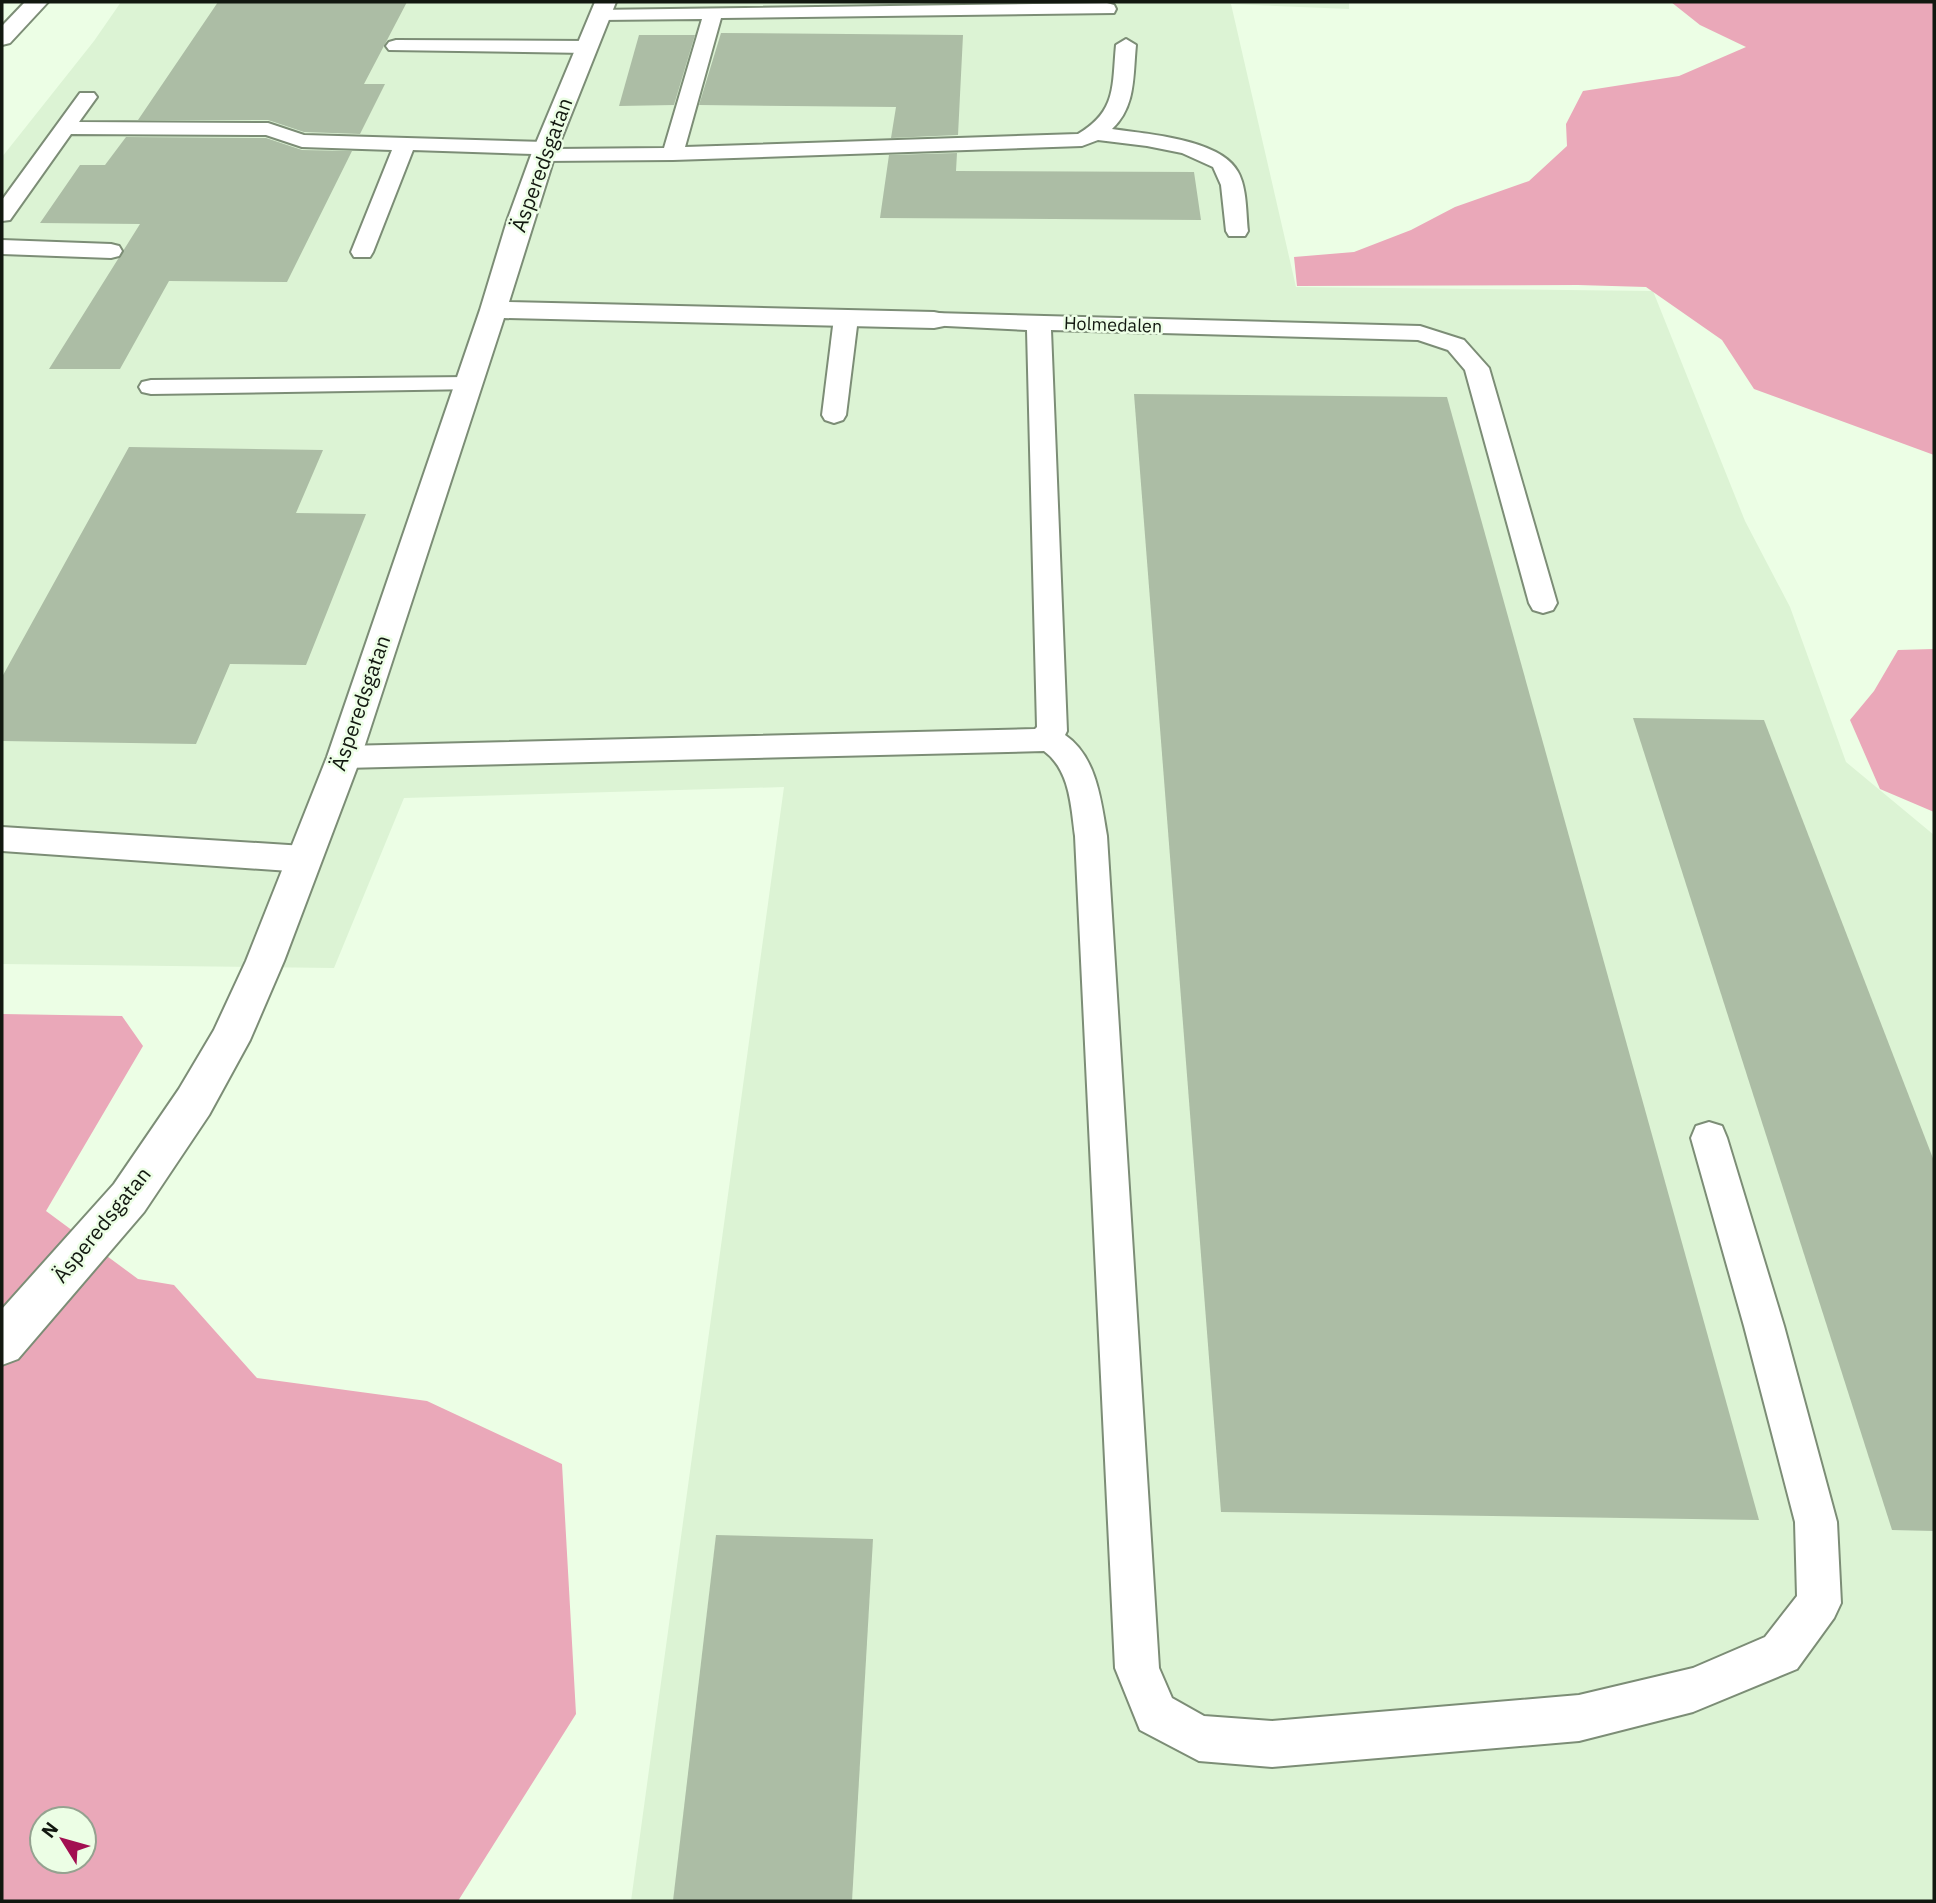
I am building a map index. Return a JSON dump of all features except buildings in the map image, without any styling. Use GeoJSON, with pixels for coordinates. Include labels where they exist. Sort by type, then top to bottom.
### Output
{"type":"FeatureCollection","features":[{"type":"Feature","properties":{"kind":"street"},"geometry":{"type":"LineString","coordinates":[[2,38],[37,2]]}},
{"type":"Feature","properties":{"kind":"street","name":"Äsperedsgatan"},"geometry":{"type":"LineString","coordinates":[[2,1343],[129,1198],[194,1102],[230,1040],[265,961],[344,757],[544,151],[603,8]]}},
{"type":"Feature","properties":{"kind":"street","name":"Holmedalen"},"geometry":{"type":"LineString","coordinates":[[493,310],[934,320]]}},
{"type":"Feature","properties":{"kind":"lane"},"geometry":{"type":"LineString","coordinates":[[603,8],[1107,9]]}},
{"type":"Feature","properties":{"kind":"lane"},"geometry":{"type":"LineString","coordinates":[[673,154],[685,102],[701,62],[703,9]]}},
{"type":"Feature","properties":{"kind":"lane"},"geometry":{"type":"LineString","coordinates":[[396,46],[587,47]]}},
{"type":"Feature","properties":{"kind":"lane"},"geometry":{"type":"LineString","coordinates":[[65,128],[268,129],[302,141],[673,154],[1059,142],[1082,140],[1109,124],[1118,111],[1126,46]]}},
{"type":"Feature","properties":{"kind":"lane"},"geometry":{"type":"LineString","coordinates":[[2,215],[87,97]]}},
{"type":"Feature","properties":{"kind":"lane"},"geometry":{"type":"LineString","coordinates":[[1095,133],[1187,148],[1216,159],[1228,171],[1237,231]]}},
{"type":"Feature","properties":{"kind":"lane"},"geometry":{"type":"LineString","coordinates":[[362,252],[404,146]]}},
{"type":"Feature","properties":{"kind":"lane"},"geometry":{"type":"LineString","coordinates":[[2,247],[111,251]]}},
{"type":"Feature","properties":{"kind":"lane"},"geometry":{"type":"LineString","coordinates":[[834,415],[846,318]]}},
{"type":"Feature","properties":{"kind":"lane","name":"Holmedalen"},"geometry":{"type":"LineString","coordinates":[[934,320],[1420,333],[1456,345],[1477,368],[1543,603]]}},
{"type":"Feature","properties":{"kind":"lane"},"geometry":{"type":"LineString","coordinates":[[344,757],[1042,740],[1052,731],[1052,692],[1039,323]]}},
{"type":"Feature","properties":{"kind":"lane"},"geometry":{"type":"LineString","coordinates":[[151,387],[469,384]]}},
{"type":"Feature","properties":{"kind":"lane"},"geometry":{"type":"LineString","coordinates":[[1046,737],[1058,743],[1080,772],[1091,836],[1137,1668],[1156,1714],[1199,1738],[1272,1744],[1579,1718],[1693,1690],[1781,1653],[1819,1603],[1816,1522],[1764,1326],[1709,1138]]}},
{"type":"Feature","properties":{"kind":"lane"},"geometry":{"type":"LineString","coordinates":[[2,839],[304,859]]}},
{"type":"Feature","properties":{"kind":"shaded area"},"geometry":{"type":"Polygon","coordinates":[[[121,2],[1349,2],[1349,9],[1231,4],[1296,287],[1653,291],[1745,521],[1790,607],[1846,762],[1934,835],[1934,1901],[631,1901],[784,787],[404,798],[334,968],[2,964],[2,157],[94,41],[121,2]]]}},
{"type":"Feature","properties":{"kind":"shaded area"},"geometry":{"type":"Polygon","coordinates":[[[1671,2],[1934,2],[1934,455],[1754,389],[1722,340],[1646,287],[1297,286],[1294,257],[1354,252],[1411,230],[1455,207],[1529,181],[1567,146],[1566,124],[1583,91],[1679,76],[1746,47],[1700,25],[1671,2]]]}},
{"type":"Feature","properties":{"kind":"shaded area"},"geometry":{"type":"Polygon","coordinates":[[[1934,649],[1934,812],[1880,789],[1850,720],[1874,691],[1898,650],[1934,649]]]}},
{"type":"Feature","properties":{"kind":"shaded area"},"geometry":{"type":"Polygon","coordinates":[[[2,1014],[122,1016],[143,1046],[46,1211],[138,1279],[174,1285],[257,1378],[427,1401],[562,1464],[576,1714],[458,1901],[2,1901],[2,1014]]]}}]}
